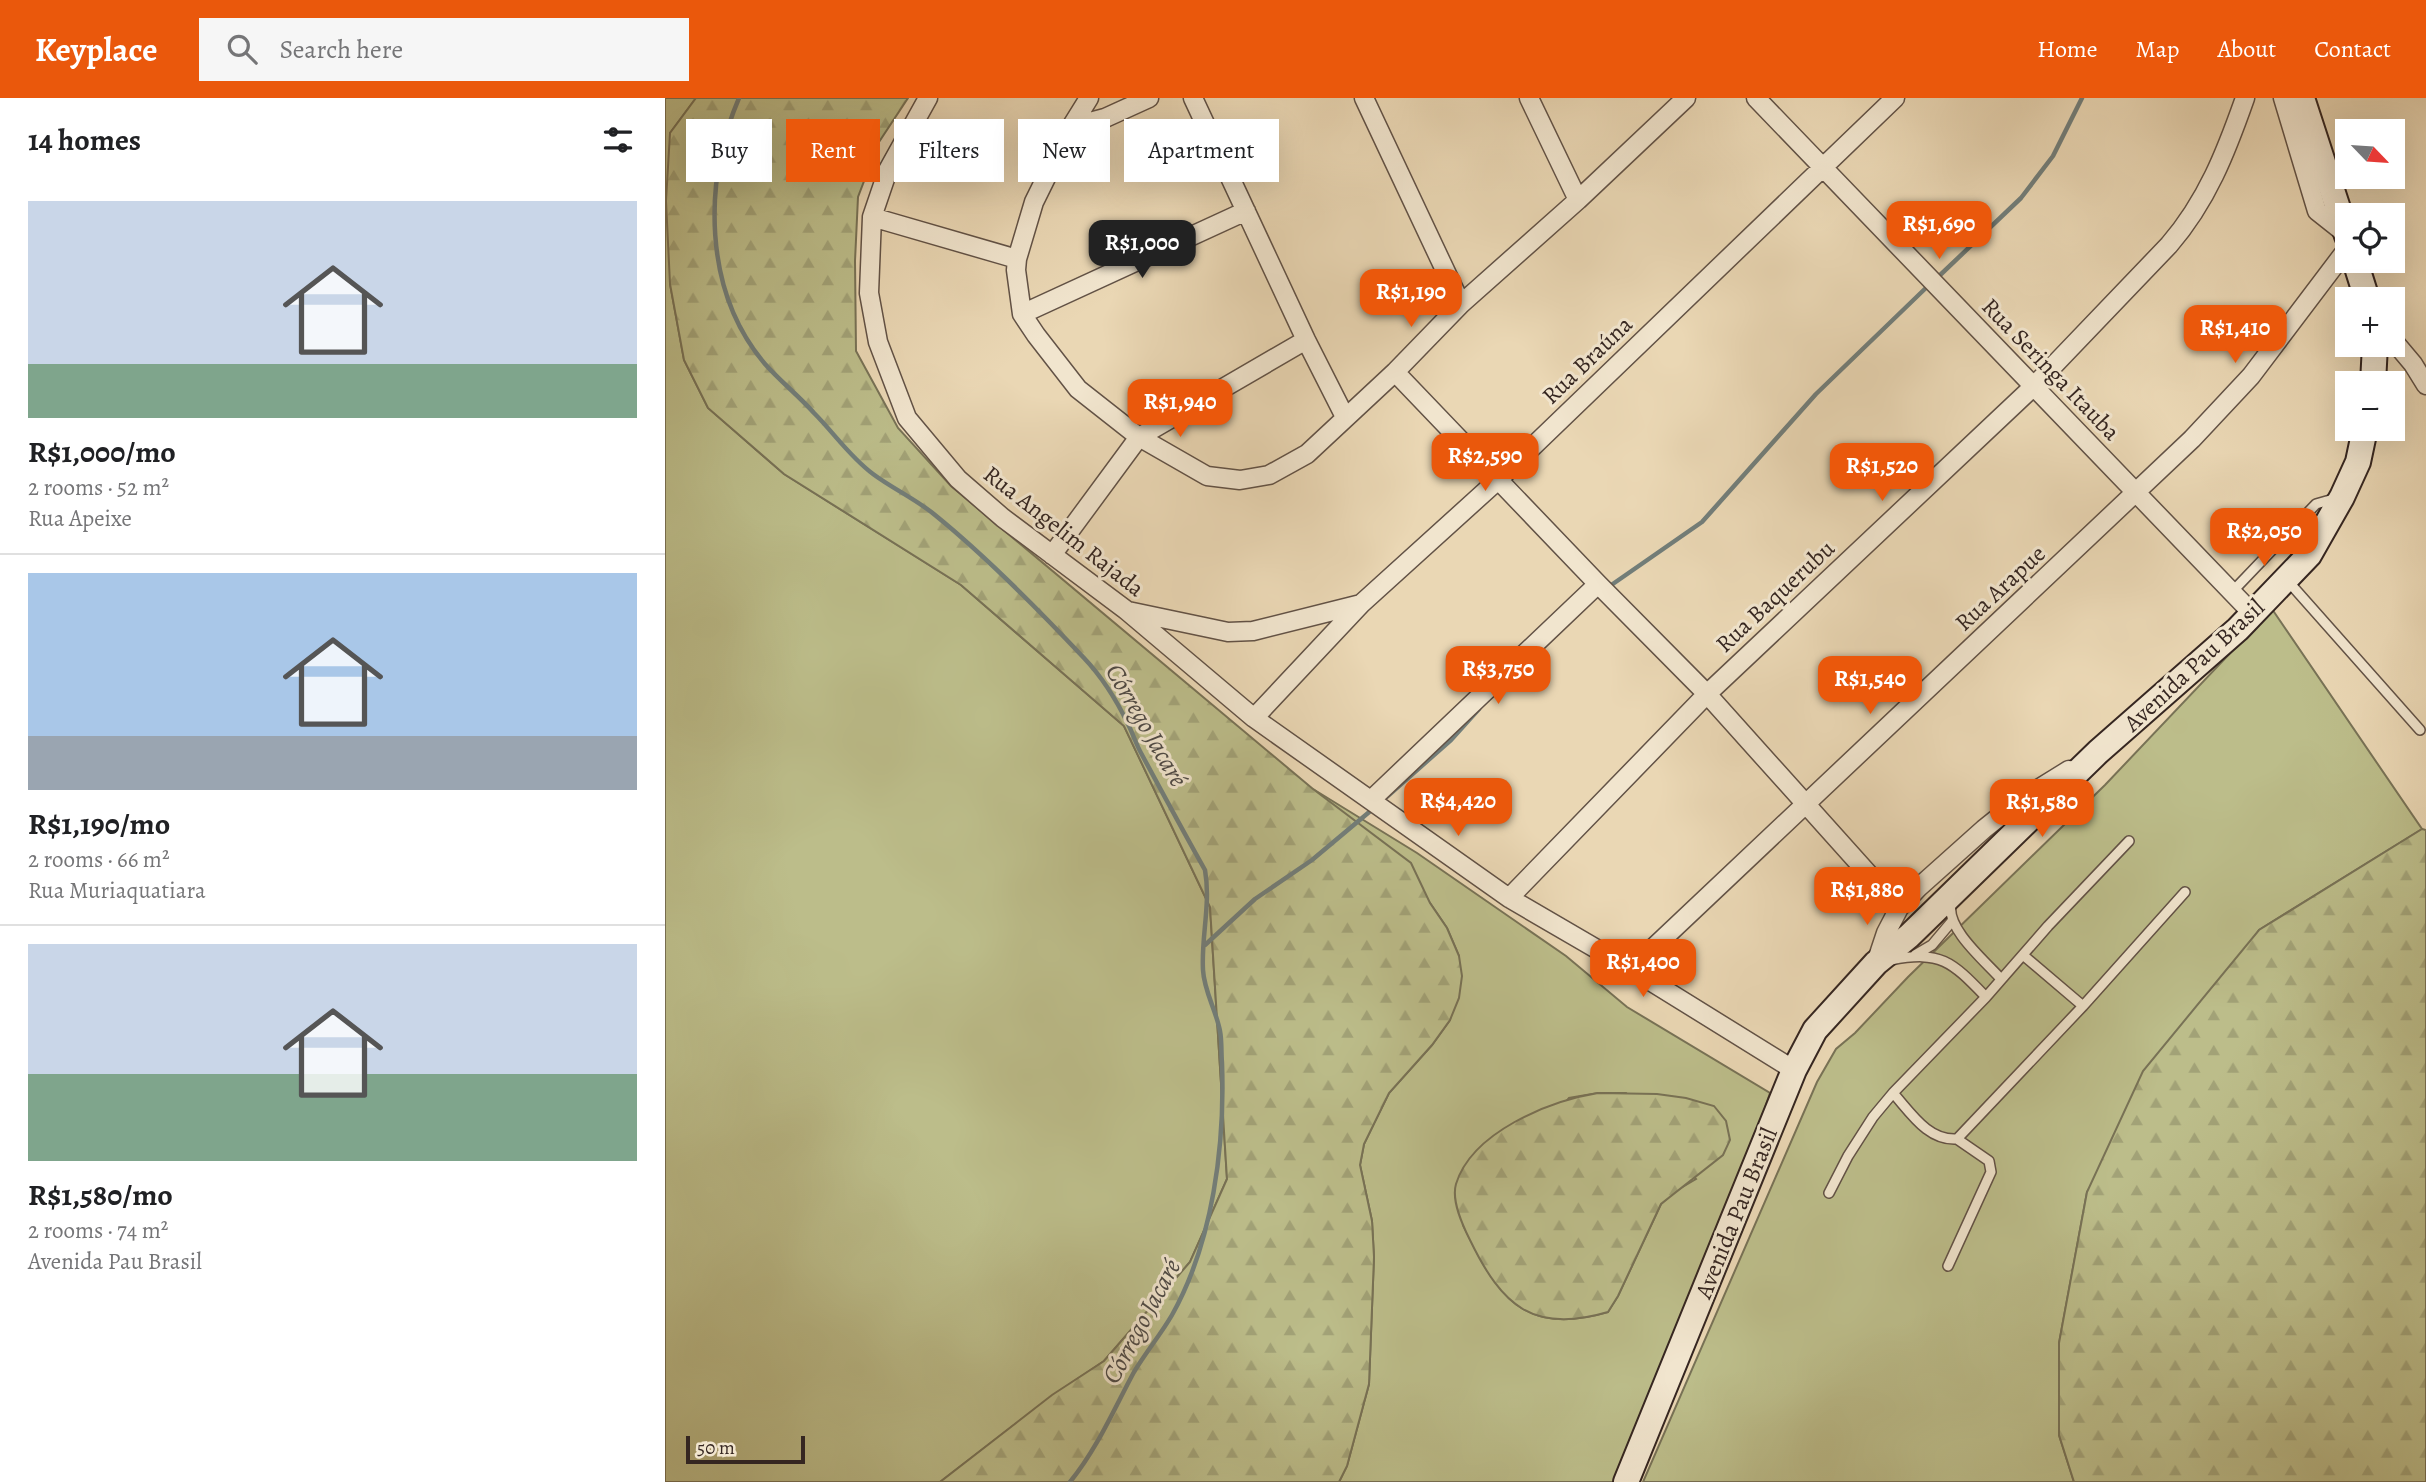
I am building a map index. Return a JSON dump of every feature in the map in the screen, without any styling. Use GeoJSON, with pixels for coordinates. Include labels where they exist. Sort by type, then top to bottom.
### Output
{"type":"FeatureCollection","features":[{"type":"Feature","properties":{"kind":"main road"},"geometry":{"type":"LineString","coordinates":[[2302,98],[2336,203]]}},
{"type":"Feature","properties":{"kind":"main road","name":"Avenida Pau Brasil"},"geometry":{"type":"LineString","coordinates":[[1626,1482],[1794,1070],[1815,1030],[1876,963],[1909,936],[2098,752],[2238,629],[2309,555],[2342,497],[2358,462],[2362,441]]}},
{"type":"Feature","properties":{"kind":"street","name":"Rua Angelim Rajada"},"geometry":{"type":"LineString","coordinates":[[928,98],[888,170],[872,217],[869,293],[878,342],[907,418],[958,479],[1003,518],[1126,610],[1254,718],[1509,898]]}},
{"type":"Feature","properties":{"kind":"street"},"geometry":{"type":"LineString","coordinates":[[1076,119],[1089,98]]}},
{"type":"Feature","properties":{"kind":"street"},"geometry":{"type":"LineString","coordinates":[[1101,119],[1149,98]]}},
{"type":"Feature","properties":{"kind":"street"},"geometry":{"type":"LineString","coordinates":[[1193,98],[1345,417]]}},
{"type":"Feature","properties":{"kind":"street"},"geometry":{"type":"LineString","coordinates":[[1364,98],[1461,304]]}},
{"type":"Feature","properties":{"kind":"street"},"geometry":{"type":"LineString","coordinates":[[1529,98],[1578,200]]}},
{"type":"Feature","properties":{"kind":"street"},"geometry":{"type":"LineString","coordinates":[[1044,182],[1034,202],[1017,259],[1022,314],[1035,335],[1078,389],[1139,437],[1207,476],[1240,480],[1269,475],[1307,454],[1395,372],[1461,304],[1578,200],[1686,98]]}},
{"type":"Feature","properties":{"kind":"street","name":"Rua Seringa Itauba"},"geometry":{"type":"LineString","coordinates":[[1756,98],[2252,613]]}},
{"type":"Feature","properties":{"kind":"street","name":"Rua Braúna"},"geometry":{"type":"LineString","coordinates":[[1254,718],[1361,604],[1499,479],[1895,98]]}},
{"type":"Feature","properties":{"kind":"street","name":"Rua Baquerubu"},"geometry":{"type":"LineString","coordinates":[[1509,898],[1707,694],[2034,386],[2190,221],[2225,156],[2245,98]]}},
{"type":"Feature","properties":{"kind":"street"},"geometry":{"type":"LineString","coordinates":[[2283,98],[2317,211],[2335,226]]}},
{"type":"Feature","properties":{"kind":"street"},"geometry":{"type":"LineString","coordinates":[[1022,314],[1246,211]]}},
{"type":"Feature","properties":{"kind":"street"},"geometry":{"type":"LineString","coordinates":[[872,217],[1017,259]]}},
{"type":"Feature","properties":{"kind":"street","name":"Rua Arapue"},"geometry":{"type":"LineString","coordinates":[[1631,969],[2192,439],[2251,376],[2335,265]]}},
{"type":"Feature","properties":{"kind":"street"},"geometry":{"type":"LineString","coordinates":[[1052,555],[1139,437],[1306,340]]}},
{"type":"Feature","properties":{"kind":"street"},"geometry":{"type":"LineString","coordinates":[[2405,349],[2420,360],[2426,385]]}},
{"type":"Feature","properties":{"kind":"street"},"geometry":{"type":"LineString","coordinates":[[1395,372],[1603,590],[1707,694],[1899,908]]}},
{"type":"Feature","properties":{"kind":"street"},"geometry":{"type":"LineString","coordinates":[[1377,804],[1603,590]]}},
{"type":"Feature","properties":{"kind":"street"},"geometry":{"type":"LineString","coordinates":[[1126,610],[1228,632],[1252,631],[1361,604]]}},
{"type":"Feature","properties":{"kind":"street","name":"Avenida Pau Brasil"},"geometry":{"type":"LineString","coordinates":[[1876,963],[1886,933],[1899,908],[1965,845],[2019,801],[2098,752]]}},
{"type":"Feature","properties":{"kind":"street"},"geometry":{"type":"LineString","coordinates":[[1509,898],[1631,969],[1794,1070]]}},
{"type":"Feature","properties":{"kind":"lane"},"geometry":{"type":"LineString","coordinates":[[2232,592],[2316,504],[2342,497]]}},
{"type":"Feature","properties":{"kind":"lane"},"geometry":{"type":"LineString","coordinates":[[2286,579],[2420,730]]}},
{"type":"Feature","properties":{"kind":"lane"},"geometry":{"type":"LineString","coordinates":[[1829,1193],[1848,1156],[1893,1093],[1986,997],[2129,841]]}},
{"type":"Feature","properties":{"kind":"lane"},"geometry":{"type":"LineString","coordinates":[[1953,892],[1950,911],[1957,931],[2001,979]]}},
{"type":"Feature","properties":{"kind":"lane"},"geometry":{"type":"LineString","coordinates":[[1957,1139],[2083,1006],[2185,892]]}},
{"type":"Feature","properties":{"kind":"lane"},"geometry":{"type":"LineString","coordinates":[[1876,963],[1915,955],[1933,945],[1953,920]]}},
{"type":"Feature","properties":{"kind":"lane"},"geometry":{"type":"LineString","coordinates":[[1915,955],[1941,958],[1961,972],[1986,997]]}},
{"type":"Feature","properties":{"kind":"lane"},"geometry":{"type":"LineString","coordinates":[[2023,955],[2083,1006]]}},
{"type":"Feature","properties":{"kind":"lane"},"geometry":{"type":"LineString","coordinates":[[1893,1093],[1930,1133],[1944,1140],[1957,1139],[1989,1161],[1991,1172],[1948,1266]]}},
{"type":"Feature","properties":{"kind":"green space"},"geometry":{"type":"Polygon","coordinates":[[[665,98],[696,98],[670,133],[670,284],[684,360],[708,408],[784,474],[961,585],[1124,726],[1210,907],[1227,1179],[1190,1262],[1104,1361],[1052,1396],[940,1482],[665,1482],[665,98]]]}},
{"type":"Feature","properties":{"kind":"green space"},"geometry":{"type":"Polygon","coordinates":[[[696,98],[908,98],[880,140],[880,119],[786,119],[786,182],[864,182],[858,197],[855,261],[856,351],[898,428],[951,486],[1313,789],[1411,863],[1430,903],[1447,928],[1459,956],[1462,976],[1459,998],[1450,1020],[1432,1045],[1389,1093],[1364,1144],[1360,1165],[1372,1221],[1374,1257],[1369,1384],[1347,1466],[1339,1482],[940,1482],[1052,1395],[1104,1361],[1190,1262],[1227,1179],[1210,907],[1124,726],[961,585],[784,474],[708,408],[684,360],[670,284],[666,201],[670,133],[696,98]]]}},
{"type":"Feature","properties":{"kind":"green space"},"geometry":{"type":"Polygon","coordinates":[[[2272,609],[2422,829],[2259,930],[2087,1192],[2059,1343],[2059,1435],[2074,1482],[1643,1482],[1817,1082],[1836,1049],[2105,785],[2272,609]]]}},
{"type":"Feature","properties":{"kind":"green space"},"geometry":{"type":"Polygon","coordinates":[[[1313,789],[1417,853],[1566,956],[1627,1007],[1770,1093],[1730,1211],[1615,1482],[1339,1482],[1347,1466],[1369,1384],[1374,1257],[1372,1221],[1360,1165],[1364,1144],[1389,1093],[1432,1045],[1450,1020],[1459,956],[1447,928],[1430,903],[1313,789]],[[1598,1093],[1569,1098],[1463,1225],[1475,1250],[1501,1290],[1516,1304],[1533,1314],[1554,1319],[1608,1312],[1661,1204],[1674,1192],[1696,1179],[1626,1093],[1598,1093]]]}},
{"type":"Feature","properties":{"kind":"green space"},"geometry":{"type":"Polygon","coordinates":[[[2422,829],[2426,830],[2426,1482],[2074,1482],[2059,1435],[2059,1343],[2087,1192],[2143,1071],[2259,930],[2422,829]]]}},
{"type":"Feature","properties":{"kind":"green space"},"geometry":{"type":"Polygon","coordinates":[[[1598,1093],[1657,1094],[1714,1106],[1726,1121],[1730,1140],[1723,1155],[1661,1204],[1608,1312],[1582,1318],[1540,1316],[1523,1309],[1508,1298],[1482,1263],[1459,1213],[1455,1198],[1456,1184],[1465,1165],[1495,1134],[1557,1103],[1598,1093]]]}},
{"type":"Feature","properties":{"kind":"waterway","name":"Córrego Jacaré"},"geometry":{"type":"LineString","coordinates":[[739,98],[719,165],[715,235],[720,270],[730,303],[745,335],[765,364],[857,460],[955,531],[1012,584],[1091,665],[1119,707],[1205,870],[1207,895],[1203,970],[1221,1035],[1222,1063],[1218,1160],[1207,1225],[1186,1287],[1172,1315],[1134,1372],[1097,1442],[1070,1482]]}},
{"type":"Feature","properties":{"kind":"waterway"},"geometry":{"type":"LineString","coordinates":[[1937,278],[2021,198],[2053,156],[2082,98]]}},
{"type":"Feature","properties":{"kind":"waterway"},"geometry":{"type":"LineString","coordinates":[[1607,588],[1702,522],[1816,394],[1930,284]]}},
{"type":"Feature","properties":{"kind":"waterway"},"geometry":{"type":"LineString","coordinates":[[1381,802],[1451,740],[1479,709]]}},
{"type":"Feature","properties":{"kind":"waterway"},"geometry":{"type":"LineString","coordinates":[[1205,945],[1255,899],[1312,860],[1374,808]]}}]}
